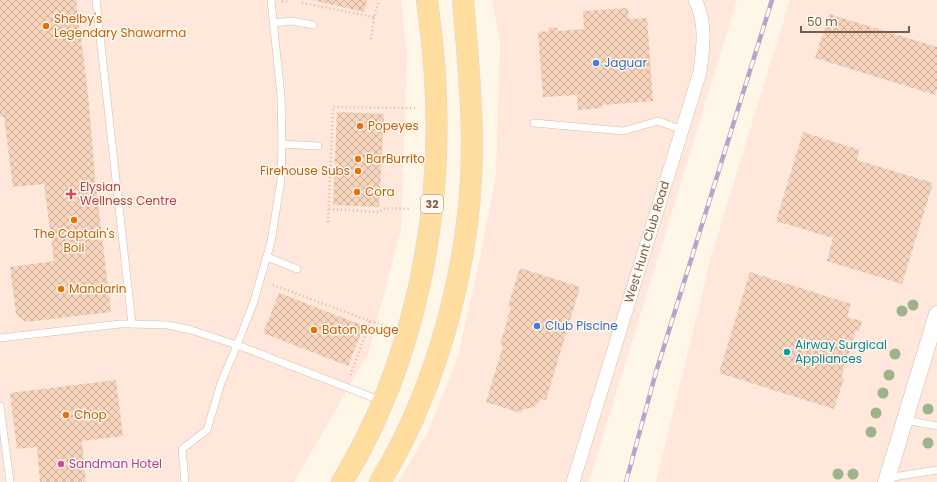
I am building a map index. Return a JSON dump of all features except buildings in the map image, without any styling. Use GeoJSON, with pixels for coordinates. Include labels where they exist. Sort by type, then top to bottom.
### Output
{"type":"FeatureCollection","features":[{"type":"Feature","properties":{"kind":"main road","name":"32"},"geometry":{"type":"LineString","coordinates":[[342,482],[363,446],[383,402],[409,327],[421,279],[431,213],[436,156],[435,78],[427,0]]}},
{"type":"Feature","properties":{"kind":"main road"},"geometry":{"type":"LineString","coordinates":[[380,482],[408,429],[438,354],[456,290],[464,244],[470,196],[472,146],[470,85],[463,0]]}},
{"type":"Feature","properties":{"kind":"street","name":"West Hunt Club Road"},"geometry":{"type":"LineString","coordinates":[[573,482],[700,72],[704,47],[703,26],[699,6],[695,0]]}},
{"type":"Feature","properties":{"kind":"street"},"geometry":{"type":"LineString","coordinates":[[886,480],[905,420],[933,341],[937,314]]}},
{"type":"Feature","properties":{"kind":"lane"},"geometry":{"type":"LineString","coordinates":[[96,0],[132,324]]}},
{"type":"Feature","properties":{"kind":"lane"},"geometry":{"type":"LineString","coordinates":[[186,482],[182,448],[207,430],[221,383],[254,301],[271,242],[281,180],[282,144],[281,96],[271,0]]}},
{"type":"Feature","properties":{"kind":"lane"},"geometry":{"type":"LineString","coordinates":[[274,23],[291,21],[313,25]]}},
{"type":"Feature","properties":{"kind":"lane"},"geometry":{"type":"LineString","coordinates":[[534,123],[623,131],[658,121],[682,130]]}},
{"type":"Feature","properties":{"kind":"lane"},"geometry":{"type":"LineString","coordinates":[[282,144],[318,146]]}},
{"type":"Feature","properties":{"kind":"lane"},"geometry":{"type":"LineString","coordinates":[[267,257],[297,269]]}},
{"type":"Feature","properties":{"kind":"lane"},"geometry":{"type":"LineString","coordinates":[[0,338],[120,324],[179,327],[237,345],[383,402]]}},
{"type":"Feature","properties":{"kind":"lane"},"geometry":{"type":"LineString","coordinates":[[0,406],[10,482]]}},
{"type":"Feature","properties":{"kind":"lane"},"geometry":{"type":"LineString","coordinates":[[905,420],[937,426]]}},
{"type":"Feature","properties":{"kind":"lane"},"geometry":{"type":"LineString","coordinates":[[886,480],[937,470],[937,473]]}},
{"type":"Feature","properties":{"kind":"path"},"geometry":{"type":"LineString","coordinates":[[371,39],[374,16],[379,0]]}},
{"type":"Feature","properties":{"kind":"path"},"geometry":{"type":"LineString","coordinates":[[281,1],[288,2]]}},
{"type":"Feature","properties":{"kind":"path"},"geometry":{"type":"LineString","coordinates":[[302,3],[374,16]]}},
{"type":"Feature","properties":{"kind":"path"},"geometry":{"type":"LineString","coordinates":[[328,222],[333,107],[415,108]]}},
{"type":"Feature","properties":{"kind":"path"},"geometry":{"type":"LineString","coordinates":[[329,209],[379,212],[385,208],[410,209]]}},
{"type":"Feature","properties":{"kind":"path"},"geometry":{"type":"LineString","coordinates":[[273,286],[386,326]]}},
{"type":"Feature","properties":{"kind":"path"},"geometry":{"type":"LineString","coordinates":[[350,377],[370,321]]}},
{"type":"Feature","properties":{"kind":"shaded area"},"geometry":{"type":"Polygon","coordinates":[[[0,0],[401,0],[407,53],[401,230],[368,354],[294,482],[0,482],[0,0]]]}},
{"type":"Feature","properties":{"kind":"shaded area"},"geometry":{"type":"Polygon","coordinates":[[[492,0],[737,0],[589,482],[398,482],[428,432],[458,356],[479,263],[496,175],[500,42],[492,0]]]}},
{"type":"Feature","properties":{"kind":"shaded area"},"geometry":{"type":"Polygon","coordinates":[[[790,0],[937,0],[937,482],[656,482],[711,257],[790,0]]]}},
{"type":"Feature","properties":{"kind":"railway"},"geometry":{"type":"LineString","coordinates":[[626,482],[656,372],[772,0]]}},
{"type":"Feature","properties":{"kind":"place","name":"Shelby's Legendary Shawarma"},"geometry":{"type":"Point","coordinates":[46,26]}},
{"type":"Feature","properties":{"kind":"place","name":"Jaguar"},"geometry":{"type":"Point","coordinates":[596,63]}},
{"type":"Feature","properties":{"kind":"place","name":"Popeyes"},"geometry":{"type":"Point","coordinates":[360,126]}},
{"type":"Feature","properties":{"kind":"place","name":"BarBurrito"},"geometry":{"type":"Point","coordinates":[358,159]}},
{"type":"Feature","properties":{"kind":"place","name":"Firehouse Subs"},"geometry":{"type":"Point","coordinates":[358,171]}},
{"type":"Feature","properties":{"kind":"place","name":"Cora"},"geometry":{"type":"Point","coordinates":[357,192]}},
{"type":"Feature","properties":{"kind":"place","name":"Elysian Wellness Centre"},"geometry":{"type":"Point","coordinates":[71,194]}},
{"type":"Feature","properties":{"kind":"place","name":"The Captain's Boil"},"geometry":{"type":"Point","coordinates":[74,220]}},
{"type":"Feature","properties":{"kind":"place","name":"Mandarin"},"geometry":{"type":"Point","coordinates":[61,289]}},
{"type":"Feature","properties":{"kind":"place","name":"Club Piscine"},"geometry":{"type":"Point","coordinates":[537,326]}},
{"type":"Feature","properties":{"kind":"place","name":"Baton Rouge"},"geometry":{"type":"Point","coordinates":[314,330]}},
{"type":"Feature","properties":{"kind":"place","name":"Airway Surgical Appliances"},"geometry":{"type":"Point","coordinates":[787,352]}},
{"type":"Feature","properties":{"kind":"place","name":"Chop"},"geometry":{"type":"Point","coordinates":[66,415]}},
{"type":"Feature","properties":{"kind":"place","name":"Sandman Hotel"},"geometry":{"type":"Point","coordinates":[61,464]}}]}
